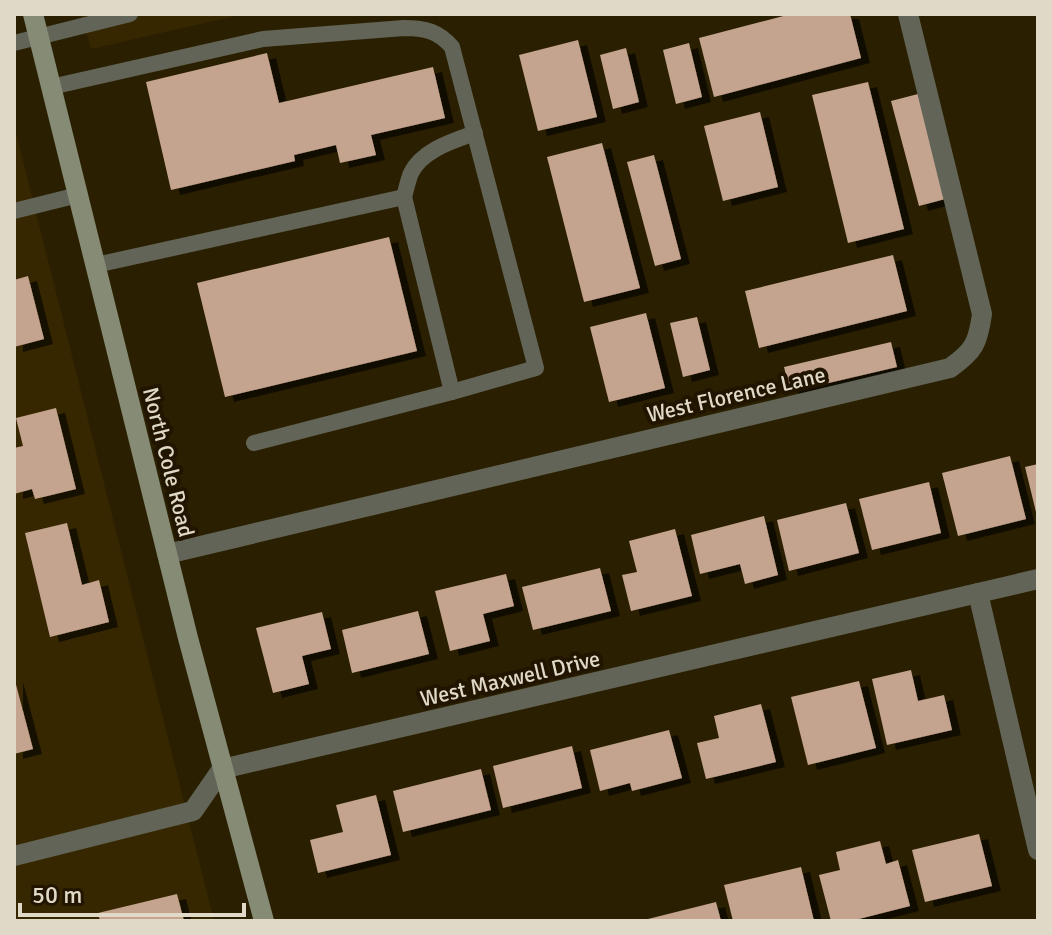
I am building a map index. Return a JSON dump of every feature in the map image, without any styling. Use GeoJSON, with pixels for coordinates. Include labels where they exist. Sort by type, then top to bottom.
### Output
{"type":"FeatureCollection","features":[{"type":"Feature","properties":{"kind":"main road","name":"North Cole Road"},"geometry":{"type":"LineString","coordinates":[[33,14],[167,554],[264,921]]}},
{"type":"Feature","properties":{"kind":"street","name":"West Florence Lane"},"geometry":{"type":"LineString","coordinates":[[167,554],[950,368],[970,354],[979,335],[982,314],[908,14]]}},
{"type":"Feature","properties":{"kind":"street","name":"West Maxwell Drive"},"geometry":{"type":"LineString","coordinates":[[222,769],[1038,579]]}},
{"type":"Feature","properties":{"kind":"street"},"geometry":{"type":"LineString","coordinates":[[978,593],[1038,850]]}},
{"type":"Feature","properties":{"kind":"street"},"geometry":{"type":"LineString","coordinates":[[14,856],[193,811],[222,769]]}},
{"type":"Feature","properties":{"kind":"lane"},"geometry":{"type":"LineString","coordinates":[[14,43],[130,14]]}},
{"type":"Feature","properties":{"kind":"lane"},"geometry":{"type":"LineString","coordinates":[[51,87],[263,39],[390,28],[426,28],[443,37],[452,47],[536,368],[254,443]]}},
{"type":"Feature","properties":{"kind":"lane"},"geometry":{"type":"LineString","coordinates":[[452,392],[404,197],[411,172],[426,156],[452,141],[475,133]]}},
{"type":"Feature","properties":{"kind":"lane"},"geometry":{"type":"LineString","coordinates":[[14,211],[78,195]]}},
{"type":"Feature","properties":{"kind":"lane"},"geometry":{"type":"LineString","coordinates":[[96,265],[404,197]]}},
{"type":"Feature","properties":{"kind":"shaded area"},"geometry":{"type":"Polygon","coordinates":[[[81,14],[244,14],[91,49],[81,14]]]}},
{"type":"Feature","properties":{"kind":"shaded area"},"geometry":{"type":"Polygon","coordinates":[[[14,125],[214,921],[14,921],[14,125]]]}},
{"type":"Feature","properties":{"kind":"building"},"geometry":{"type":"Polygon","coordinates":[[[791,14],[850,14],[861,58],[714,97],[699,38],[791,14]]]}},
{"type":"Feature","properties":{"kind":"building"},"geometry":{"type":"Polygon","coordinates":[[[578,40],[597,117],[538,131],[519,55],[578,40]]]}},
{"type":"Feature","properties":{"kind":"building"},"geometry":{"type":"Polygon","coordinates":[[[689,43],[702,97],[676,104],[663,50],[689,43]]]}},
{"type":"Feature","properties":{"kind":"building"},"geometry":{"type":"Polygon","coordinates":[[[626,48],[639,102],[613,109],[600,55],[626,48]]]}},
{"type":"Feature","properties":{"kind":"building"},"geometry":{"type":"Polygon","coordinates":[[[267,53],[279,103],[433,67],[445,118],[371,135],[376,155],[340,163],[336,145],[294,155],[295,161],[171,190],[146,82],[267,53]]]}},
{"type":"Feature","properties":{"kind":"building"},"geometry":{"type":"Polygon","coordinates":[[[868,82],[904,229],[848,243],[812,95],[868,82]]]}},
{"type":"Feature","properties":{"kind":"building"},"geometry":{"type":"Polygon","coordinates":[[[918,94],[945,199],[919,206],[891,101],[918,94]]]}},
{"type":"Feature","properties":{"kind":"building"},"geometry":{"type":"Polygon","coordinates":[[[760,112],[778,187],[723,201],[704,126],[760,112]]]}},
{"type":"Feature","properties":{"kind":"building"},"geometry":{"type":"Polygon","coordinates":[[[602,143],[640,288],[584,302],[547,157],[602,143]]]}},
{"type":"Feature","properties":{"kind":"building"},"geometry":{"type":"Polygon","coordinates":[[[654,155],[681,259],[655,266],[627,162],[654,155]]]}},
{"type":"Feature","properties":{"kind":"building"},"geometry":{"type":"Polygon","coordinates":[[[389,237],[417,351],[225,397],[197,283],[389,237]]]}},
{"type":"Feature","properties":{"kind":"building"},"geometry":{"type":"Polygon","coordinates":[[[893,255],[907,311],[759,348],[745,291],[893,255]]]}},
{"type":"Feature","properties":{"kind":"building"},"geometry":{"type":"Polygon","coordinates":[[[28,276],[44,339],[14,347],[14,280],[28,276]]]}},
{"type":"Feature","properties":{"kind":"building"},"geometry":{"type":"Polygon","coordinates":[[[646,313],[665,388],[609,402],[590,327],[646,313]]]}},
{"type":"Feature","properties":{"kind":"building"},"geometry":{"type":"Polygon","coordinates":[[[697,317],[710,370],[683,377],[670,323],[697,317]]]}},
{"type":"Feature","properties":{"kind":"building"},"geometry":{"type":"Polygon","coordinates":[[[891,342],[897,367],[790,392],[784,367],[891,342]]]}},
{"type":"Feature","properties":{"kind":"building"},"geometry":{"type":"Polygon","coordinates":[[[56,408],[76,489],[35,499],[32,489],[14,494],[14,448],[23,446],[16,418],[56,408]]]}},
{"type":"Feature","properties":{"kind":"building"},"geometry":{"type":"Polygon","coordinates":[[[1010,456],[1026,519],[958,536],[942,473],[1010,456]]]}},
{"type":"Feature","properties":{"kind":"building"},"geometry":{"type":"Polygon","coordinates":[[[1038,464],[1038,516],[1037,516],[1025,467],[1038,464]]]}},
{"type":"Feature","properties":{"kind":"building"},"geometry":{"type":"Polygon","coordinates":[[[929,482],[941,533],[872,550],[859,499],[929,482]]]}},
{"type":"Feature","properties":{"kind":"building"},"geometry":{"type":"Polygon","coordinates":[[[846,503],[859,553],[789,571],[777,520],[846,503]]]}},
{"type":"Feature","properties":{"kind":"building"},"geometry":{"type":"Polygon","coordinates":[[[764,516],[778,575],[745,584],[740,564],[700,574],[691,535],[764,516]]]}},
{"type":"Feature","properties":{"kind":"building"},"geometry":{"type":"Polygon","coordinates":[[[67,523],[82,585],[99,580],[109,622],[50,637],[25,533],[67,523]]]}},
{"type":"Feature","properties":{"kind":"building"},"geometry":{"type":"Polygon","coordinates":[[[675,529],[692,596],[631,611],[622,575],[637,572],[629,541],[675,529]]]}},
{"type":"Feature","properties":{"kind":"building"},"geometry":{"type":"Polygon","coordinates":[[[600,568],[611,611],[533,630],[522,587],[600,568]]]}},
{"type":"Feature","properties":{"kind":"building"},"geometry":{"type":"Polygon","coordinates":[[[506,574],[514,606],[483,614],[490,641],[450,651],[435,591],[506,574]]]}},
{"type":"Feature","properties":{"kind":"building"},"geometry":{"type":"Polygon","coordinates":[[[418,611],[429,654],[352,673],[342,630],[418,611]]]}},
{"type":"Feature","properties":{"kind":"building"},"geometry":{"type":"Polygon","coordinates":[[[322,612],[331,649],[302,656],[309,684],[273,693],[256,628],[322,612]]]}},
{"type":"Feature","properties":{"kind":"building"},"geometry":{"type":"Polygon","coordinates":[[[911,670],[918,701],[944,695],[952,730],[887,745],[872,679],[911,670]]]}},
{"type":"Feature","properties":{"kind":"building"},"geometry":{"type":"Polygon","coordinates":[[[14,677],[33,749],[14,754],[14,677]]]}},
{"type":"Feature","properties":{"kind":"building"},"geometry":{"type":"Polygon","coordinates":[[[859,681],[876,748],[808,765],[791,697],[859,681]]]}},
{"type":"Feature","properties":{"kind":"building"},"geometry":{"type":"Polygon","coordinates":[[[761,704],[776,762],[706,779],[697,743],[719,738],[714,716],[761,704]]]}},
{"type":"Feature","properties":{"kind":"building"},"geometry":{"type":"Polygon","coordinates":[[[669,730],[682,778],[632,791],[630,783],[600,791],[590,750],[669,730]]]}},
{"type":"Feature","properties":{"kind":"building"},"geometry":{"type":"Polygon","coordinates":[[[572,746],[582,788],[503,808],[493,766],[572,746]]]}},
{"type":"Feature","properties":{"kind":"building"},"geometry":{"type":"Polygon","coordinates":[[[481,769],[491,810],[403,832],[393,791],[481,769]]]}},
{"type":"Feature","properties":{"kind":"building"},"geometry":{"type":"Polygon","coordinates":[[[376,795],[391,855],[318,873],[310,840],[343,832],[336,805],[376,795]]]}},
{"type":"Feature","properties":{"kind":"building"},"geometry":{"type":"Polygon","coordinates":[[[979,834],[992,886],[925,902],[912,850],[979,834]]]}},
{"type":"Feature","properties":{"kind":"building"},"geometry":{"type":"Polygon","coordinates":[[[880,841],[886,864],[898,860],[910,906],[851,921],[831,921],[819,875],[840,870],[836,852],[880,841]]]}},
{"type":"Feature","properties":{"kind":"building"},"geometry":{"type":"Polygon","coordinates":[[[801,867],[814,921],[733,921],[724,885],[801,867]]]}},
{"type":"Feature","properties":{"kind":"building"},"geometry":{"type":"Polygon","coordinates":[[[177,894],[184,921],[100,921],[98,913],[177,894]]]}},
{"type":"Feature","properties":{"kind":"building"},"geometry":{"type":"Polygon","coordinates":[[[716,902],[721,921],[644,921],[644,920],[716,902]]]}}]}
